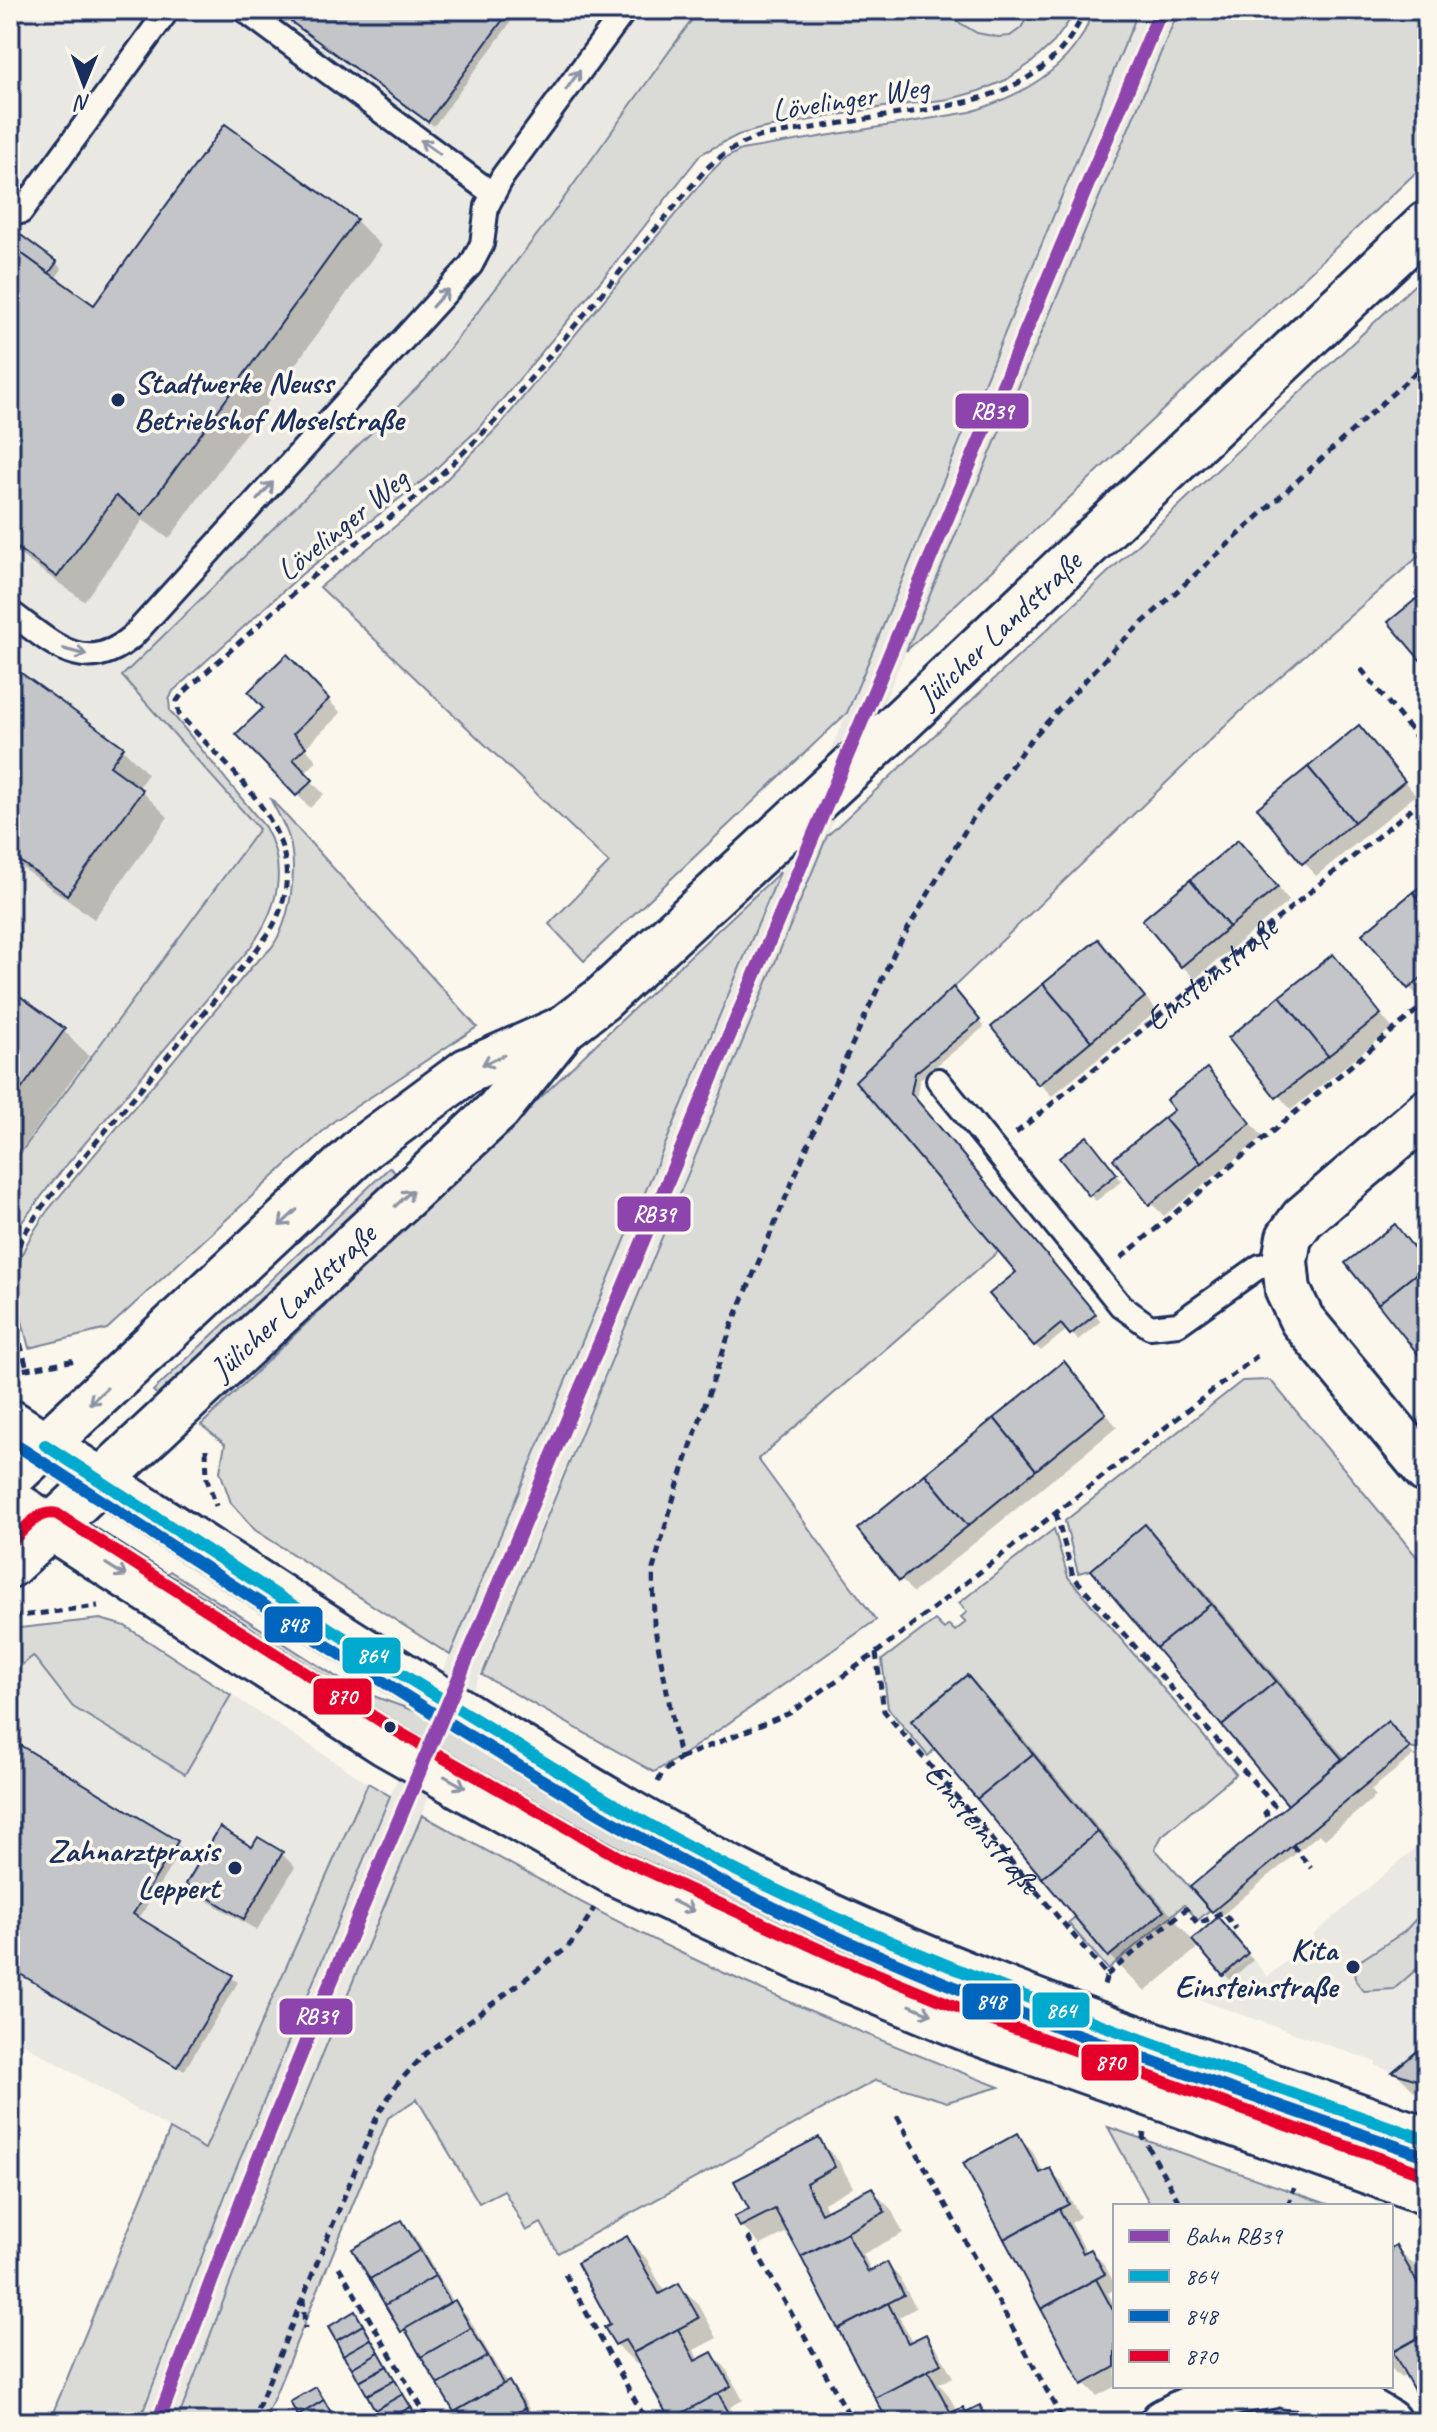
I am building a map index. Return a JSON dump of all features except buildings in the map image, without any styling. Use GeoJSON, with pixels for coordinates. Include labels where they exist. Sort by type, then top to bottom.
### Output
{"type":"FeatureCollection","features":[{"type":"Feature","properties":{"kind":"main road","name":"Jülicher Landstraße"},"geometry":{"type":"LineString","coordinates":[[10,1478],[28,1433],[364,1147],[467,1071],[564,1028],[602,999],[1427,224]]}},
{"type":"Feature","properties":{"kind":"main road","name":"Jülicher Landstraße"},"geometry":{"type":"LineString","coordinates":[[10,1565],[498,1110],[564,1028]]}},
{"type":"Feature","properties":{"kind":"main road"},"geometry":{"type":"LineString","coordinates":[[1427,1112],[1303,1218],[1289,1237],[1285,1261],[1288,1291],[1302,1320],[1427,1471]]}},
{"type":"Feature","properties":{"kind":"main road"},"geometry":{"type":"LineString","coordinates":[[28,1433],[428,1691],[642,1821],[741,1874],[847,1924],[970,1976],[1427,2140]]}},
{"type":"Feature","properties":{"kind":"main road"},"geometry":{"type":"LineString","coordinates":[[10,1501],[385,1743],[615,1873],[775,1947],[973,2031],[1427,2192]]}},
{"type":"Feature","properties":{"kind":"main road"},"geometry":{"type":"LineString","coordinates":[[1163,2422],[1210,2398],[1252,2388]]}},
{"type":"Feature","properties":{"kind":"main road"},"geometry":{"type":"LineString","coordinates":[[1316,2388],[1351,2399],[1388,2422]]}},
{"type":"Feature","properties":{"kind":"lane"},"geometry":{"type":"LineString","coordinates":[[21,212],[168,10]]}},
{"type":"Feature","properties":{"kind":"lane"},"geometry":{"type":"LineString","coordinates":[[244,10],[493,194]]}},
{"type":"Feature","properties":{"kind":"lane"},"geometry":{"type":"LineString","coordinates":[[10,612],[75,655],[105,654],[132,637],[471,265],[482,244],[484,220],[493,194],[625,10]]}},
{"type":"Feature","properties":{"kind":"lane"},"geometry":{"type":"LineString","coordinates":[[938,1080],[1121,1306],[1150,1327],[1178,1324],[1260,1266],[1285,1261]]}},
{"type":"Feature","properties":{"kind":"path","name":"Lövelinger Weg"},"geometry":{"type":"LineString","coordinates":[[10,1272],[22,1237],[42,1207],[258,948],[276,921],[283,898],[286,862],[283,843],[274,824],[179,714],[177,701],[182,694],[313,576],[414,499],[455,461],[495,421],[719,157],[736,145],[758,137],[994,96],[1047,64],[1066,43],[1085,10]]}},
{"type":"Feature","properties":{"kind":"path"},"geometry":{"type":"LineString","coordinates":[[1361,669],[1427,750]]}},
{"type":"Feature","properties":{"kind":"path","name":"Einsteinstraße"},"geometry":{"type":"LineString","coordinates":[[996,1150],[1427,796]]}},
{"type":"Feature","properties":{"kind":"path"},"geometry":{"type":"LineString","coordinates":[[1098,1277],[1427,1002]]}},
{"type":"Feature","properties":{"kind":"path"},"geometry":{"type":"LineString","coordinates":[[10,1303],[27,1369]]}},
{"type":"Feature","properties":{"kind":"path"},"geometry":{"type":"LineString","coordinates":[[680,1758],[790,1713],[865,1661],[1257,1356]]}},
{"type":"Feature","properties":{"kind":"path"},"geometry":{"type":"LineString","coordinates":[[10,1372],[75,1360]]}},
{"type":"Feature","properties":{"kind":"path"},"geometry":{"type":"LineString","coordinates":[[206,1449],[207,1479],[223,1515]]}},
{"type":"Feature","properties":{"kind":"path"},"geometry":{"type":"LineString","coordinates":[[1056,1513],[1073,1576],[1274,1805],[1265,1813],[1271,1820]]}},
{"type":"Feature","properties":{"kind":"path","name":"Einsteinstraße"},"geometry":{"type":"LineString","coordinates":[[876,1653],[884,1711],[1107,1975]]}},
{"type":"Feature","properties":{"kind":"path"},"geometry":{"type":"LineString","coordinates":[[1292,1845],[1311,1868]]}},
{"type":"Feature","properties":{"kind":"path"},"geometry":{"type":"LineString","coordinates":[[252,2422],[378,2114],[397,2084],[425,2054],[567,1948],[615,1873]]}},
{"type":"Feature","properties":{"kind":"path"},"geometry":{"type":"LineString","coordinates":[[1101,1993],[1107,1975],[1186,1909],[1198,1924],[1223,1912],[1236,1929]]}},
{"type":"Feature","properties":{"kind":"path"},"geometry":{"type":"LineString","coordinates":[[897,2116],[1064,2422]]}},
{"type":"Feature","properties":{"kind":"path"},"geometry":{"type":"LineString","coordinates":[[1144,2129],[1143,2137],[1180,2204]]}},
{"type":"Feature","properties":{"kind":"path"},"geometry":{"type":"LineString","coordinates":[[1289,2204],[1296,2182]]}},
{"type":"Feature","properties":{"kind":"path"},"geometry":{"type":"LineString","coordinates":[[748,2237],[853,2422]]}},
{"type":"Feature","properties":{"kind":"path"},"geometry":{"type":"LineString","coordinates":[[339,2267],[430,2422]]}},
{"type":"Feature","properties":{"kind":"path"},"geometry":{"type":"LineString","coordinates":[[565,2274],[647,2422]]}},
{"type":"Feature","properties":{"kind":"path"},"geometry":{"type":"LineString","coordinates":[[303,2297],[305,2329]]}},
{"type":"Feature","properties":{"kind":"shaded area"},"geometry":{"type":"Polygon","coordinates":[[[10,10],[699,10],[543,227],[426,379],[123,676],[259,829],[10,1167],[10,10]]]}},
{"type":"Feature","properties":{"kind":"shaded area"},"geometry":{"type":"Polygon","coordinates":[[[699,10],[938,10],[977,33],[998,37],[1010,36],[1021,28],[1031,10],[1077,10],[1054,42],[1031,63],[1006,80],[979,91],[950,99],[760,129],[738,135],[701,154],[477,430],[426,478],[302,574],[173,691],[169,700],[170,711],[265,827],[277,859],[277,889],[273,904],[250,948],[53,1181],[16,1230],[10,1244],[10,1167],[259,829],[122,676],[426,379],[543,227],[699,10]]]}},
{"type":"Feature","properties":{"kind":"shaded area"},"geometry":{"type":"Polygon","coordinates":[[[938,10],[1031,10],[1021,28],[1010,36],[998,37],[977,33],[938,10]]]}},
{"type":"Feature","properties":{"kind":"shaded area"},"geometry":{"type":"Polygon","coordinates":[[[1093,10],[1139,10],[847,713],[584,961],[549,924],[609,863],[320,587],[419,507],[499,426],[724,159],[741,150],[970,112],[1001,101],[1031,85],[1058,65],[1082,36],[1093,10]]]}},
{"type":"Feature","properties":{"kind":"shaded area"},"geometry":{"type":"Polygon","coordinates":[[[1139,10],[1179,10],[827,836],[260,2205],[177,2422],[139,2422],[228,2188],[390,1796],[731,990],[1139,10]]]}},
{"type":"Feature","properties":{"kind":"shaded area"},"geometry":{"type":"Polygon","coordinates":[[[1179,10],[1427,10],[1427,162],[906,651],[1179,10]]]}},
{"type":"Feature","properties":{"kind":"shaded area"},"geometry":{"type":"Polygon","coordinates":[[[1427,273],[1427,549],[1244,708],[856,1081],[999,1251],[758,1459],[876,1620],[654,1772],[482,1675],[827,836],[1427,273]]]}},
{"type":"Feature","properties":{"kind":"shaded area"},"geometry":{"type":"Polygon","coordinates":[[[270,798],[477,1027],[334,1121],[107,1329],[29,1348],[19,1307],[17,1276],[19,1262],[35,1230],[48,1210],[279,936],[291,894],[293,864],[287,833],[270,798]]]}},
{"type":"Feature","properties":{"kind":"shaded area"},"geometry":{"type":"Polygon","coordinates":[[[780,872],[450,1655],[255,1530],[231,1503],[220,1471],[225,1444],[201,1425],[595,1045],[780,872]]]}},
{"type":"Feature","properties":{"kind":"shaded area"},"geometry":{"type":"Polygon","coordinates":[[[390,1167],[399,1178],[162,1399],[153,1391],[390,1167]]]}},
{"type":"Feature","properties":{"kind":"shaded area"},"geometry":{"type":"Polygon","coordinates":[[[1268,1380],[1427,1569],[1427,1723],[1419,1730],[1427,1740],[1427,1752],[1410,1748],[1388,1722],[1342,1759],[1145,1525],[1091,1570],[1078,1573],[1065,1521],[1242,1381],[1268,1380]]]}},
{"type":"Feature","properties":{"kind":"shaded area"},"geometry":{"type":"Polygon","coordinates":[[[1054,1529],[1068,1577],[1236,1774],[1162,1836],[1155,1849],[1210,1910],[1198,1920],[1184,1905],[1108,1969],[1068,1923],[1075,1917],[1108,1957],[1163,1910],[967,1675],[912,1720],[935,1749],[928,1756],[888,1708],[882,1660],[935,1620],[944,1629],[949,1625],[955,1631],[966,1622],[961,1617],[967,1612],[959,1603],[1054,1529]]]}},
{"type":"Feature","properties":{"kind":"shaded area"},"geometry":{"type":"Polygon","coordinates":[[[170,1571],[357,1690],[428,1716],[641,1845],[792,1923],[951,1992],[1104,2051],[1427,2162],[1427,2171],[1026,2028],[828,1950],[731,1907],[574,1829],[455,1761],[164,1577],[170,1571]]]}},
{"type":"Feature","properties":{"kind":"shaded area"},"geometry":{"type":"Polygon","coordinates":[[[100,1619],[125,1626],[368,1783],[205,2149],[10,2036],[10,1632],[20,1628],[100,1619]]]}},
{"type":"Feature","properties":{"kind":"shaded area"},"geometry":{"type":"Polygon","coordinates":[[[100,1619],[125,1626],[231,1695],[185,1774],[73,1707],[33,1656],[10,1675],[10,1632],[20,1628],[100,1619]]]}},
{"type":"Feature","properties":{"kind":"shaded area"},"geometry":{"type":"Polygon","coordinates":[[[368,1783],[390,1796],[228,2188],[139,2422],[49,2422],[170,2129],[205,2149],[368,1783]]]}},
{"type":"Feature","properties":{"kind":"shaded area"},"geometry":{"type":"Polygon","coordinates":[[[422,1815],[679,1952],[838,2022],[999,2087],[947,2102],[876,2080],[558,2253],[541,2223],[526,2231],[504,2190],[479,2203],[417,2099],[388,2118],[264,2422],[177,2422],[260,2205],[422,1815]]]}},
{"type":"Feature","properties":{"kind":"shaded area","name":"Kita Einsteinstraße"},"geometry":{"type":"Polygon","coordinates":[[[1427,1838],[1427,2083],[1198,1999],[1251,1957],[1267,1977],[1427,1838]]]}},
{"type":"Feature","properties":{"kind":"shaded area"},"geometry":{"type":"Polygon","coordinates":[[[1427,1907],[1427,1960],[1394,1989],[1364,1991],[1356,1981],[1355,1964],[1404,1932],[1427,1907]]]}},
{"type":"Feature","properties":{"kind":"shaded area"},"geometry":{"type":"Polygon","coordinates":[[[1108,2127],[1327,2204],[1150,2204],[1108,2127]]]}},
{"type":"Feature","properties":{"kind":"rail line","name":"RB39"},"geometry":{"type":"LineString","coordinates":[[158,2422],[243,2197],[314,2022],[1161,10]]}},
{"type":"Feature","properties":{"kind":"transit line","name":"848"},"geometry":{"type":"LineString","coordinates":[[10,1441],[460,1730],[560,1791],[730,1886],[899,1964],[985,1999],[1159,2064],[1422,2155]]}},
{"type":"Feature","properties":{"kind":"transit line","name":"864"},"geometry":{"type":"LineString","coordinates":[[45,1445],[419,1685],[592,1792],[715,1860],[801,1902],[977,1977],[1156,2045],[1427,2140]]}},
{"type":"Feature","properties":{"kind":"transit line","name":"870"},"geometry":{"type":"LineString","coordinates":[[10,1543],[37,1518],[57,1514],[393,1729],[622,1859],[836,1957],[979,2016],[1427,2175]]}},
{"type":"Feature","properties":{"kind":"place","name":"Stadtwerke Neuss Betriebshof Moselstraße"},"geometry":{"type":"Point","coordinates":[118,400]}},
{"type":"Feature","properties":{"kind":"place","name":"Zahnarztpraxis Leppert"},"geometry":{"type":"Point","coordinates":[235,1868]}},
{"type":"Feature","properties":{"kind":"place","name":"Kita Einsteinstraße"},"geometry":{"type":"Point","coordinates":[1353,1967]}}]}
